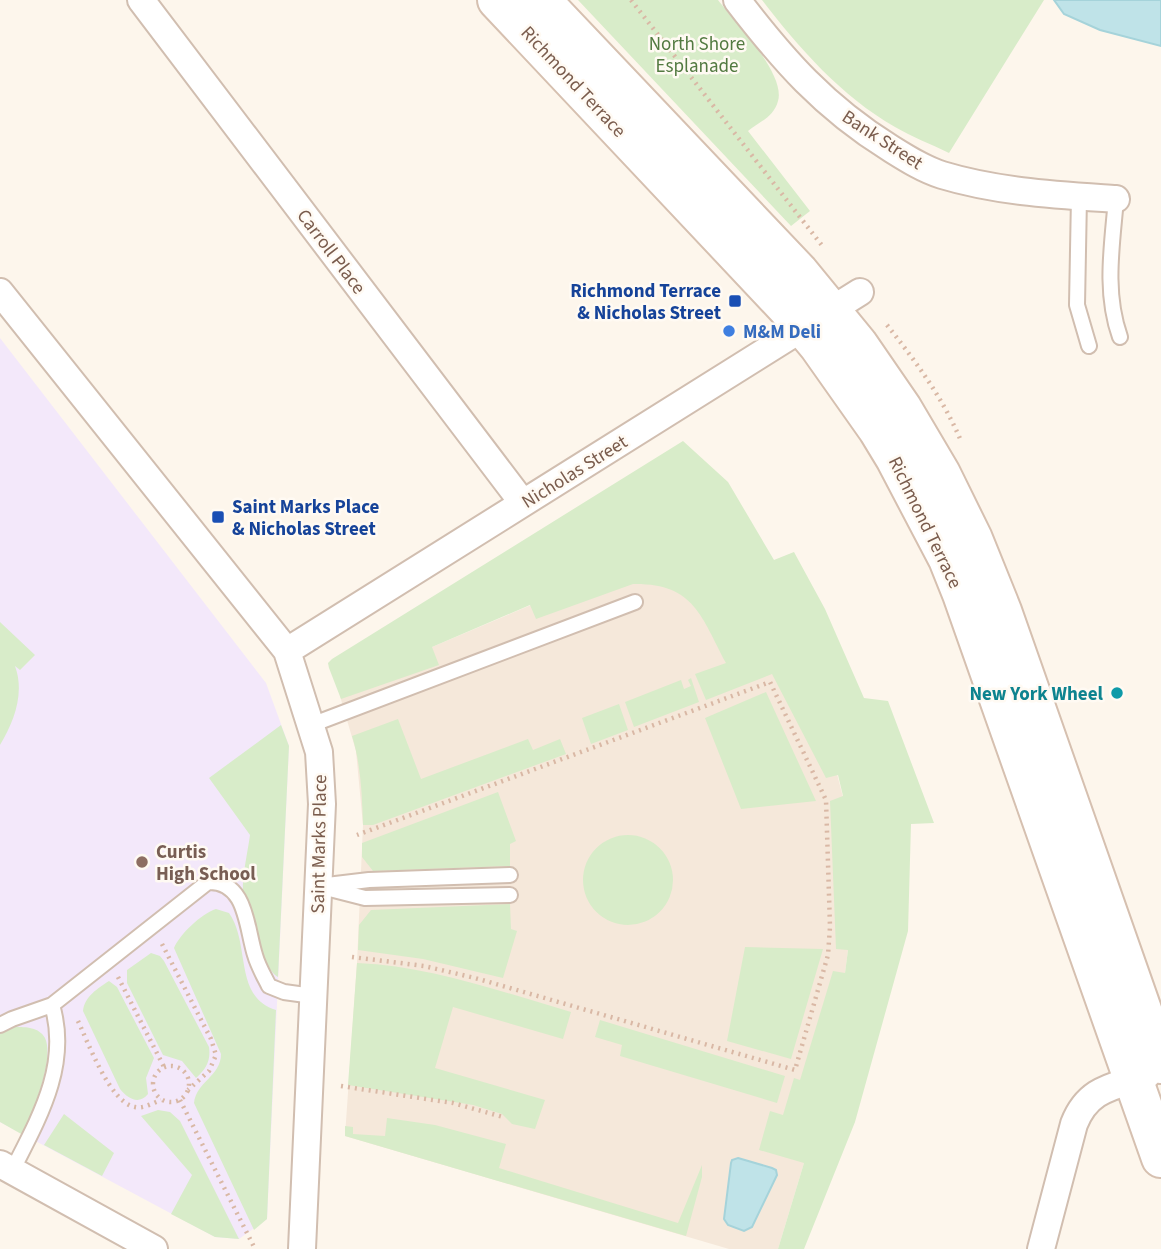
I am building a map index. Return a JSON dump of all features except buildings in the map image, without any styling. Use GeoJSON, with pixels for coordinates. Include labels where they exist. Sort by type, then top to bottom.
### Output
{"type":"FeatureCollection","features":[{"type":"Feature","properties":{"kind":"main road","name":"Richmond Terrace"},"geometry":{"type":"LineString","coordinates":[[498,0],[772,291],[832,310]]}},
{"type":"Feature","properties":{"kind":"main road","name":"Richmond Terrace"},"geometry":{"type":"LineString","coordinates":[[541,0],[832,310],[871,362],[924,443],[973,539],[1002,611],[1152,1072],[1161,1158]]}},
{"type":"Feature","properties":{"kind":"street","name":"Carroll Place"},"geometry":{"type":"LineString","coordinates":[[141,0],[523,503]]}},
{"type":"Feature","properties":{"kind":"street","name":"Bank Street"},"geometry":{"type":"LineString","coordinates":[[737,0],[803,81],[850,121],[919,165],[941,174],[985,185],[1116,200]]}},
{"type":"Feature","properties":{"kind":"street","name":"Saint Marks Place"},"geometry":{"type":"LineString","coordinates":[[0,292],[288,650],[319,752],[322,804],[302,1249]]}},
{"type":"Feature","properties":{"kind":"street","name":"Nicholas Street"},"geometry":{"type":"LineString","coordinates":[[288,650],[832,310]]}},
{"type":"Feature","properties":{"kind":"street"},"geometry":{"type":"LineString","coordinates":[[1041,1249],[1074,1124],[1081,1109],[1097,1092],[1152,1072]]}},
{"type":"Feature","properties":{"kind":"street"},"geometry":{"type":"LineString","coordinates":[[6,1167],[154,1249]]}},
{"type":"Feature","properties":{"kind":"lane"},"geometry":{"type":"LineString","coordinates":[[1079,197],[1077,305],[1089,346]]}},
{"type":"Feature","properties":{"kind":"lane"},"geometry":{"type":"LineString","coordinates":[[1116,200],[1109,284],[1114,320],[1120,337]]}},
{"type":"Feature","properties":{"kind":"lane"},"geometry":{"type":"LineString","coordinates":[[311,725],[635,602]]}},
{"type":"Feature","properties":{"kind":"lane"},"geometry":{"type":"LineString","coordinates":[[318,886],[369,880],[510,876]]}},
{"type":"Feature","properties":{"kind":"lane"},"geometry":{"type":"LineString","coordinates":[[0,1025],[12,1018],[52,1005],[208,883],[227,886],[236,892],[255,955],[269,986],[284,992],[313,996]]}},
{"type":"Feature","properties":{"kind":"lane"},"geometry":{"type":"LineString","coordinates":[[318,886],[365,898],[510,895]]}},
{"type":"Feature","properties":{"kind":"lane"},"geometry":{"type":"LineString","coordinates":[[6,1167],[39,1117],[50,1088],[59,1041],[58,1024],[52,1005]]}},
{"type":"Feature","properties":{"kind":"path"},"geometry":{"type":"LineString","coordinates":[[631,0],[826,251]]}},
{"type":"Feature","properties":{"kind":"path"},"geometry":{"type":"LineString","coordinates":[[352,957],[424,966],[475,978],[795,1070],[828,955],[829,936],[826,800],[770,682],[357,835]]}},
{"type":"Feature","properties":{"kind":"path"},"geometry":{"type":"LineString","coordinates":[[65,995],[110,1086],[121,1101],[141,1107],[161,1100],[180,1100],[215,1063],[215,1047],[153,926]]}},
{"type":"Feature","properties":{"kind":"path"},"geometry":{"type":"LineString","coordinates":[[109,960],[164,1067]]}},
{"type":"Feature","properties":{"kind":"path"},"geometry":{"type":"LineString","coordinates":[[161,1100],[155,1093],[152,1081],[164,1067],[177,1067],[186,1073],[188,1090]]}},
{"type":"Feature","properties":{"kind":"path"},"geometry":{"type":"LineString","coordinates":[[341,1086],[453,1103],[503,1117]]}},
{"type":"Feature","properties":{"kind":"path"},"geometry":{"type":"LineString","coordinates":[[180,1100],[255,1249]]}},
{"type":"Feature","properties":{"kind":"shaded area","name":"Curtis High School"},"geometry":{"type":"Polygon","coordinates":[[[0,338],[266,683],[289,746],[267,1219],[239,1239],[215,1237],[0,1122],[0,338]]]}},
{"type":"Feature","properties":{"kind":"shaded area"},"geometry":{"type":"Polygon","coordinates":[[[642,564],[772,646],[837,774],[843,797],[848,950],[845,973],[804,1163],[778,1249],[729,1249],[345,1136],[363,825],[356,751],[340,696],[432,647],[531,605],[642,564]]]}},
{"type":"Feature","properties":{"kind":"green space","name":"North Shore Esplanade"},"geometry":{"type":"Polygon","coordinates":[[[578,0],[718,0],[767,63],[778,90],[776,107],[766,119],[748,131],[810,211],[791,226],[578,0]]]}},
{"type":"Feature","properties":{"kind":"green space"},"geometry":{"type":"Polygon","coordinates":[[[762,0],[1044,0],[949,153],[895,127],[857,101],[806,53],[762,0]]]}},
{"type":"Feature","properties":{"kind":"green space"},"geometry":{"type":"Polygon","coordinates":[[[683,441],[728,482],[774,560],[794,552],[825,609],[864,698],[888,701],[934,823],[911,824],[908,931],[855,1122],[804,1249],[778,1249],[804,1163],[759,1150],[770,1111],[783,1115],[794,1078],[800,1080],[833,971],[845,973],[848,950],[836,949],[830,801],[843,796],[838,775],[826,778],[772,674],[706,700],[695,674],[726,663],[702,617],[683,596],[670,589],[633,584],[536,619],[530,605],[432,647],[439,665],[341,699],[328,663],[683,441]]]}},
{"type":"Feature","properties":{"kind":"green space"},"geometry":{"type":"Polygon","coordinates":[[[0,622],[35,655],[20,670],[15,666],[18,697],[10,727],[0,745],[0,622]]]}},
{"type":"Feature","properties":{"kind":"green space"},"geometry":{"type":"Polygon","coordinates":[[[691,678],[699,702],[634,727],[625,702],[681,680],[684,689],[691,686],[688,680],[691,678]]]}},
{"type":"Feature","properties":{"kind":"green space"},"geometry":{"type":"Polygon","coordinates":[[[766,692],[816,801],[741,809],[705,718],[766,692]]]}},
{"type":"Feature","properties":{"kind":"green space"},"geometry":{"type":"Polygon","coordinates":[[[619,704],[628,730],[591,744],[582,718],[619,704]]]}},
{"type":"Feature","properties":{"kind":"green space"},"geometry":{"type":"Polygon","coordinates":[[[398,719],[421,779],[528,739],[533,750],[560,739],[566,754],[373,825],[363,825],[359,769],[352,736],[398,719]]]}},
{"type":"Feature","properties":{"kind":"green space"},"geometry":{"type":"Polygon","coordinates":[[[281,725],[289,746],[278,977],[265,961],[259,948],[245,904],[243,883],[250,835],[209,778],[281,725]]]}},
{"type":"Feature","properties":{"kind":"green space"},"geometry":{"type":"Polygon","coordinates":[[[498,792],[516,841],[510,844],[510,866],[373,871],[362,857],[362,843],[498,792]]]}},
{"type":"Feature","properties":{"kind":"green space"},"geometry":{"type":"Polygon","coordinates":[[[628,835],[645,839],[660,848],[669,863],[673,880],[669,897],[660,912],[645,921],[628,925],[611,921],[596,912],[587,897],[583,880],[587,863],[596,848],[611,839],[628,835]]]}},
{"type":"Feature","properties":{"kind":"green space"},"geometry":{"type":"Polygon","coordinates":[[[510,904],[511,929],[517,931],[503,978],[423,959],[358,950],[359,925],[371,910],[510,904]]]}},
{"type":"Feature","properties":{"kind":"green space"},"geometry":{"type":"Polygon","coordinates":[[[216,909],[229,913],[236,926],[248,982],[254,994],[276,1010],[267,1219],[254,1230],[194,1103],[199,1090],[217,1068],[221,1054],[174,948],[192,925],[216,909]]]}},
{"type":"Feature","properties":{"kind":"green space"},"geometry":{"type":"Polygon","coordinates":[[[745,947],[823,949],[791,1059],[727,1041],[745,947]]]}},
{"type":"Feature","properties":{"kind":"green space"},"geometry":{"type":"Polygon","coordinates":[[[151,953],[160,956],[164,961],[209,1047],[207,1064],[196,1078],[182,1061],[163,1055],[127,983],[127,970],[151,953]]]}},
{"type":"Feature","properties":{"kind":"green space"},"geometry":{"type":"Polygon","coordinates":[[[357,963],[439,975],[571,1012],[563,1039],[453,1007],[435,1068],[545,1100],[535,1129],[512,1124],[502,1114],[473,1105],[348,1085],[357,963]]]}},
{"type":"Feature","properties":{"kind":"green space"},"geometry":{"type":"Polygon","coordinates":[[[109,981],[117,987],[154,1058],[146,1078],[148,1094],[141,1099],[130,1098],[120,1089],[83,1011],[89,997],[109,981]]]}},
{"type":"Feature","properties":{"kind":"green space"},"geometry":{"type":"Polygon","coordinates":[[[600,1020],[785,1076],[777,1103],[620,1056],[622,1045],[595,1037],[600,1020]]]}},
{"type":"Feature","properties":{"kind":"green space"},"geometry":{"type":"Polygon","coordinates":[[[15,1027],[36,1030],[45,1038],[47,1048],[45,1073],[23,1135],[0,1122],[0,1034],[15,1027]]]}},
{"type":"Feature","properties":{"kind":"green space"},"geometry":{"type":"Polygon","coordinates":[[[158,1110],[170,1112],[180,1121],[239,1239],[215,1237],[171,1214],[192,1175],[141,1116],[158,1110]]]}},
{"type":"Feature","properties":{"kind":"green space"},"geometry":{"type":"Polygon","coordinates":[[[64,1114],[114,1153],[102,1176],[44,1145],[64,1114]]]}},
{"type":"Feature","properties":{"kind":"green space"},"geometry":{"type":"Polygon","coordinates":[[[387,1118],[435,1125],[506,1144],[499,1168],[678,1223],[702,1165],[702,1177],[686,1236],[345,1136],[345,1126],[353,1127],[353,1134],[385,1136],[387,1118]]]}},
{"type":"Feature","properties":{"kind":"water"},"geometry":{"type":"Polygon","coordinates":[[[1054,0],[1161,0],[1161,46],[1100,30],[1064,14],[1054,0]]]}},
{"type":"Feature","properties":{"kind":"water"},"geometry":{"type":"Polygon","coordinates":[[[738,1158],[772,1168],[777,1175],[752,1227],[744,1231],[728,1225],[724,1219],[731,1163],[738,1158]]]}},
{"type":"Feature","properties":{"kind":"place","name":"Richmond Terrace & Nicholas Street"},"geometry":{"type":"Point","coordinates":[735,301]}},
{"type":"Feature","properties":{"kind":"place","name":"M&M Deli"},"geometry":{"type":"Point","coordinates":[729,331]}},
{"type":"Feature","properties":{"kind":"place","name":"Saint Marks Place & Nicholas Street"},"geometry":{"type":"Point","coordinates":[218,517]}},
{"type":"Feature","properties":{"kind":"place","name":"New York Wheel"},"geometry":{"type":"Point","coordinates":[1117,693]}},
{"type":"Feature","properties":{"kind":"place","name":"Curtis High School"},"geometry":{"type":"Point","coordinates":[142,862]}}]}
